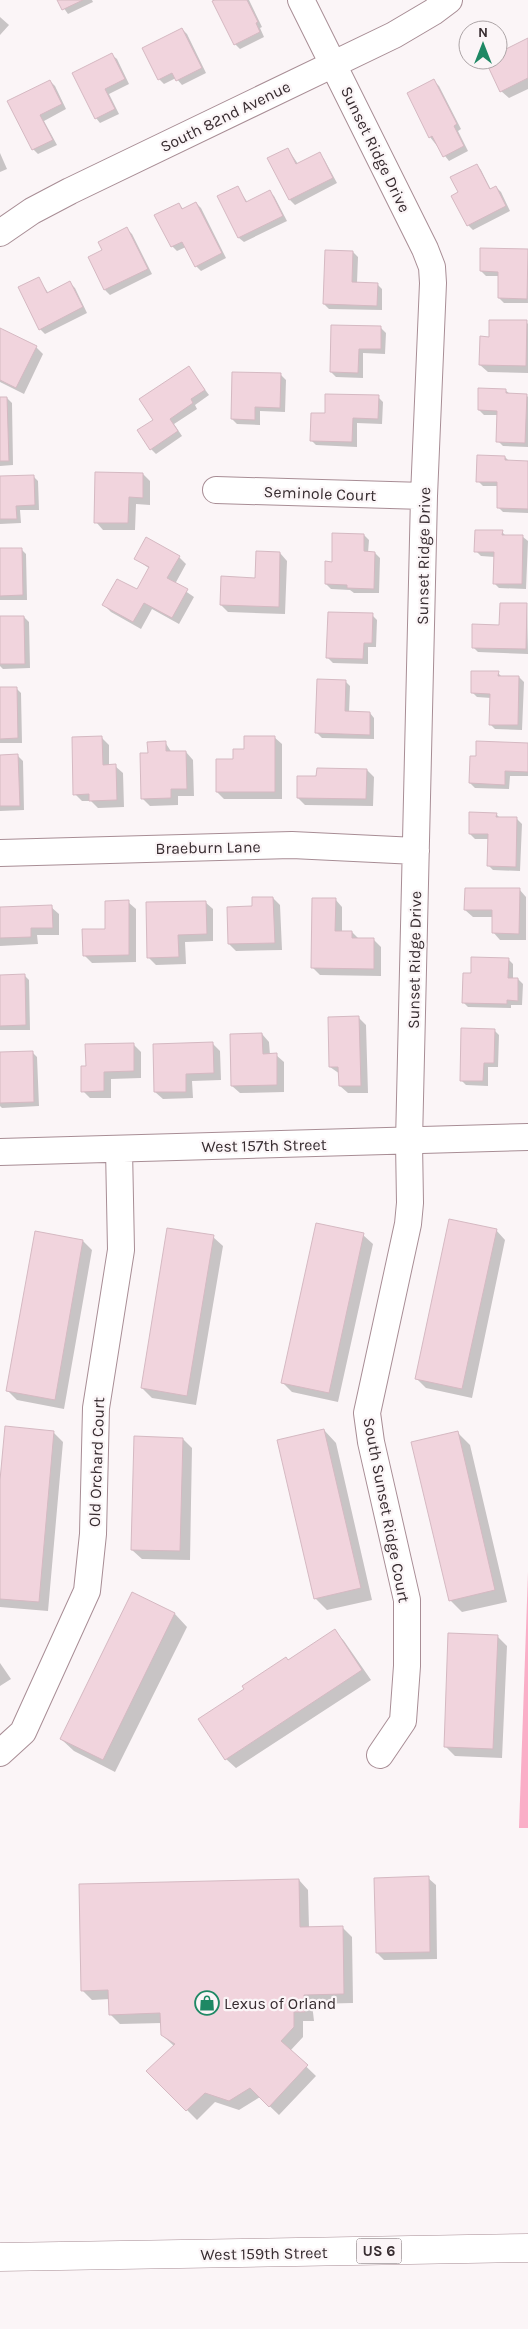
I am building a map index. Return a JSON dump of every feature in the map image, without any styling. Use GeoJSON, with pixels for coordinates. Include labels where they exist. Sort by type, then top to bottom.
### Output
{"type":"FeatureCollection","features":[{"type":"Feature","properties":{"kind":"main road","name":"West 159th Street"},"geometry":{"type":"LineString","coordinates":[[0,2257],[528,2248]]}},
{"type":"Feature","properties":{"kind":"street","name":"Sunset Ridge Drive"},"geometry":{"type":"LineString","coordinates":[[301,0],[425,249],[432,267],[433,300],[424,496],[409,1142]]}},
{"type":"Feature","properties":{"kind":"street","name":"South 82nd Avenue"},"geometry":{"type":"LineString","coordinates":[[0,233],[32,211],[70,191],[394,35],[433,12],[449,0]]}},
{"type":"Feature","properties":{"kind":"street","name":"Seminole Court"},"geometry":{"type":"LineString","coordinates":[[216,490],[424,496]]}},
{"type":"Feature","properties":{"kind":"street","name":"Braeburn Lane"},"geometry":{"type":"LineString","coordinates":[[0,853],[292,845],[416,851]]}},
{"type":"Feature","properties":{"kind":"street","name":"West 157th Street"},"geometry":{"type":"LineString","coordinates":[[0,1152],[409,1142],[528,1137]]}},
{"type":"Feature","properties":{"kind":"street","name":"South Sunset Ridge Court"},"geometry":{"type":"LineString","coordinates":[[380,1755],[403,1721],[407,1666],[406,1600],[371,1442],[367,1413],[408,1224],[410,1202],[409,1142]]}},
{"type":"Feature","properties":{"kind":"street","name":"Old Orchard Court"},"geometry":{"type":"LineString","coordinates":[[0,1753],[23,1732],[87,1591],[93,1534],[96,1408],[121,1250],[119,1149]]}},
{"type":"Feature","properties":{"kind":"shaded area"},"geometry":{"type":"Polygon","coordinates":[[[528,1572],[528,1828],[519,1828],[528,1572]]]}},
{"type":"Feature","properties":{"kind":"building"},"geometry":{"type":"Polygon","coordinates":[[[57,0],[83,0],[62,10],[57,0]]]}},
{"type":"Feature","properties":{"kind":"building"},"geometry":{"type":"Polygon","coordinates":[[[247,0],[258,22],[256,23],[260,32],[234,45],[212,1],[247,0]]]}},
{"type":"Feature","properties":{"kind":"building"},"geometry":{"type":"Polygon","coordinates":[[[182,28],[202,68],[176,81],[172,73],[158,80],[142,48],[182,28]]]}},
{"type":"Feature","properties":{"kind":"building"},"geometry":{"type":"Polygon","coordinates":[[[528,38],[528,78],[500,92],[490,70],[508,70],[508,48],[528,38]]]}},
{"type":"Feature","properties":{"kind":"building"},"geometry":{"type":"Polygon","coordinates":[[[112,53],[125,79],[105,89],[115,109],[95,119],[72,73],[112,53]]]}},
{"type":"Feature","properties":{"kind":"building"},"geometry":{"type":"Polygon","coordinates":[[[434,79],[457,124],[454,126],[464,146],[443,157],[432,136],[429,138],[407,93],[434,79]]]}},
{"type":"Feature","properties":{"kind":"building"},"geometry":{"type":"Polygon","coordinates":[[[50,80],[62,104],[40,115],[53,140],[32,150],[7,101],[50,80]]]}},
{"type":"Feature","properties":{"kind":"building"},"geometry":{"type":"Polygon","coordinates":[[[288,148],[296,164],[320,152],[333,178],[289,200],[267,158],[288,148]]]}},
{"type":"Feature","properties":{"kind":"building"},"geometry":{"type":"Polygon","coordinates":[[[477,164],[490,189],[496,186],[506,206],[467,226],[451,196],[458,192],[450,177],[477,164]]]}},
{"type":"Feature","properties":{"kind":"building"},"geometry":{"type":"Polygon","coordinates":[[[238,186],[246,202],[270,190],[283,216],[238,238],[217,196],[238,186]]]}},
{"type":"Feature","properties":{"kind":"building"},"geometry":{"type":"Polygon","coordinates":[[[196,202],[222,253],[195,267],[182,242],[171,247],[154,215],[179,203],[182,209],[196,202]]]}},
{"type":"Feature","properties":{"kind":"building"},"geometry":{"type":"Polygon","coordinates":[[[127,227],[148,269],[104,290],[88,257],[102,250],[98,242],[127,227]]]}},
{"type":"Feature","properties":{"kind":"building"},"geometry":{"type":"Polygon","coordinates":[[[480,248],[528,249],[527,299],[498,298],[498,272],[480,271],[480,248]]]}},
{"type":"Feature","properties":{"kind":"building"},"geometry":{"type":"Polygon","coordinates":[[[325,250],[353,251],[352,282],[378,283],[377,306],[323,304],[325,250]]]}},
{"type":"Feature","properties":{"kind":"building"},"geometry":{"type":"Polygon","coordinates":[[[39,277],[47,293],[70,281],[83,307],[39,330],[18,287],[39,277]]]}},
{"type":"Feature","properties":{"kind":"building"},"geometry":{"type":"Polygon","coordinates":[[[489,320],[527,320],[526,366],[479,365],[480,336],[489,337],[489,320]]]}},
{"type":"Feature","properties":{"kind":"building"},"geometry":{"type":"Polygon","coordinates":[[[331,325],[381,326],[381,349],[359,349],[358,373],[330,372],[331,325]]]}},
{"type":"Feature","properties":{"kind":"building"},"geometry":{"type":"Polygon","coordinates":[[[0,328],[37,346],[16,388],[0,380],[0,328]]]}},
{"type":"Feature","properties":{"kind":"building"},"geometry":{"type":"Polygon","coordinates":[[[189,366],[205,390],[191,399],[193,403],[170,419],[178,431],[150,450],[137,430],[153,420],[139,399],[189,366]]]}},
{"type":"Feature","properties":{"kind":"building"},"geometry":{"type":"Polygon","coordinates":[[[232,372],[281,373],[280,408],[255,407],[255,420],[231,419],[232,372]]]}},
{"type":"Feature","properties":{"kind":"building"},"geometry":{"type":"Polygon","coordinates":[[[478,388],[506,389],[506,393],[527,394],[525,443],[496,442],[497,411],[478,410],[478,388]]]}},
{"type":"Feature","properties":{"kind":"building"},"geometry":{"type":"Polygon","coordinates":[[[325,394],[379,395],[378,419],[353,418],[352,442],[310,441],[311,413],[325,413],[325,394]]]}},
{"type":"Feature","properties":{"kind":"building"},"geometry":{"type":"Polygon","coordinates":[[[0,397],[7,397],[9,461],[0,461],[0,397]]]}},
{"type":"Feature","properties":{"kind":"building"},"geometry":{"type":"Polygon","coordinates":[[[477,455],[505,456],[505,460],[528,461],[528,509],[497,508],[497,482],[476,482],[477,455]]]}},
{"type":"Feature","properties":{"kind":"building"},"geometry":{"type":"Polygon","coordinates":[[[95,472],[143,473],[143,498],[129,497],[128,523],[94,523],[95,472]]]}},
{"type":"Feature","properties":{"kind":"building"},"geometry":{"type":"Polygon","coordinates":[[[34,475],[35,505],[16,506],[17,519],[0,519],[0,476],[34,475]]]}},
{"type":"Feature","properties":{"kind":"building"},"geometry":{"type":"Polygon","coordinates":[[[475,530],[503,530],[502,535],[523,535],[522,584],[493,584],[494,552],[474,552],[475,530]]]}},
{"type":"Feature","properties":{"kind":"building"},"geometry":{"type":"Polygon","coordinates":[[[332,533],[364,534],[364,551],[375,552],[374,589],[347,588],[347,585],[325,584],[325,561],[332,562],[332,533]]]}},
{"type":"Feature","properties":{"kind":"building"},"geometry":{"type":"Polygon","coordinates":[[[146,537],[180,556],[167,578],[188,589],[172,618],[144,603],[133,622],[102,605],[117,579],[137,589],[149,567],[134,559],[146,537]]]}},
{"type":"Feature","properties":{"kind":"building"},"geometry":{"type":"Polygon","coordinates":[[[0,548],[22,548],[23,595],[0,596],[0,548]]]}},
{"type":"Feature","properties":{"kind":"building"},"geometry":{"type":"Polygon","coordinates":[[[256,551],[280,552],[279,607],[220,605],[221,576],[255,578],[256,551]]]}},
{"type":"Feature","properties":{"kind":"building"},"geometry":{"type":"Polygon","coordinates":[[[500,603],[527,603],[526,649],[472,648],[472,624],[499,625],[500,603]]]}},
{"type":"Feature","properties":{"kind":"building"},"geometry":{"type":"Polygon","coordinates":[[[328,612],[373,613],[372,643],[364,643],[363,659],[326,658],[328,612]]]}},
{"type":"Feature","properties":{"kind":"building"},"geometry":{"type":"Polygon","coordinates":[[[0,616],[24,616],[25,664],[0,664],[0,616]]]}},
{"type":"Feature","properties":{"kind":"building"},"geometry":{"type":"Polygon","coordinates":[[[471,671],[499,671],[498,676],[519,676],[518,725],[489,725],[490,694],[471,693],[471,671]]]}},
{"type":"Feature","properties":{"kind":"building"},"geometry":{"type":"Polygon","coordinates":[[[317,679],[346,680],[345,711],[370,712],[370,735],[315,733],[317,679]]]}},
{"type":"Feature","properties":{"kind":"building"},"geometry":{"type":"Polygon","coordinates":[[[0,687],[17,687],[18,738],[0,739],[0,687]]]}},
{"type":"Feature","properties":{"kind":"building"},"geometry":{"type":"Polygon","coordinates":[[[102,736],[103,765],[116,764],[117,800],[89,801],[89,794],[73,795],[72,737],[102,736]]]}},
{"type":"Feature","properties":{"kind":"building"},"geometry":{"type":"Polygon","coordinates":[[[244,736],[275,736],[275,792],[216,792],[216,759],[233,759],[233,749],[244,749],[244,736]]]}},
{"type":"Feature","properties":{"kind":"building"},"geometry":{"type":"Polygon","coordinates":[[[166,741],[166,751],[186,751],[187,789],[171,789],[171,798],[141,799],[140,753],[148,753],[147,742],[166,741]]]}},
{"type":"Feature","properties":{"kind":"building"},"geometry":{"type":"Polygon","coordinates":[[[476,741],[528,743],[528,772],[505,771],[505,785],[469,783],[470,756],[476,756],[476,741]]]}},
{"type":"Feature","properties":{"kind":"building"},"geometry":{"type":"Polygon","coordinates":[[[18,754],[20,806],[0,806],[0,755],[18,754]]]}},
{"type":"Feature","properties":{"kind":"building"},"geometry":{"type":"Polygon","coordinates":[[[317,768],[367,769],[366,799],[297,798],[297,776],[316,776],[317,768]]]}},
{"type":"Feature","properties":{"kind":"building"},"geometry":{"type":"Polygon","coordinates":[[[469,812],[497,813],[496,817],[517,817],[516,867],[487,866],[488,834],[469,834],[469,812]]]}},
{"type":"Feature","properties":{"kind":"building"},"geometry":{"type":"Polygon","coordinates":[[[465,888],[520,888],[519,934],[492,933],[492,910],[464,910],[465,888]]]}},
{"type":"Feature","properties":{"kind":"building"},"geometry":{"type":"Polygon","coordinates":[[[252,897],[273,897],[275,943],[228,944],[227,907],[252,906],[252,897]]]}},
{"type":"Feature","properties":{"kind":"building"},"geometry":{"type":"Polygon","coordinates":[[[312,898],[336,898],[335,931],[352,931],[352,938],[374,938],[374,969],[311,968],[312,898]]]}},
{"type":"Feature","properties":{"kind":"building"},"geometry":{"type":"Polygon","coordinates":[[[129,900],[129,955],[83,956],[82,929],[105,929],[105,901],[129,900]]]}},
{"type":"Feature","properties":{"kind":"building"},"geometry":{"type":"Polygon","coordinates":[[[206,901],[207,934],[178,935],[179,957],[147,958],[146,902],[206,901]]]}},
{"type":"Feature","properties":{"kind":"building"},"geometry":{"type":"Polygon","coordinates":[[[52,905],[53,928],[31,928],[31,937],[0,938],[0,907],[52,905]]]}},
{"type":"Feature","properties":{"kind":"building"},"geometry":{"type":"Polygon","coordinates":[[[471,957],[509,958],[508,978],[518,978],[518,1001],[507,1000],[507,1004],[462,1003],[463,973],[471,973],[471,957]]]}},
{"type":"Feature","properties":{"kind":"building"},"geometry":{"type":"Polygon","coordinates":[[[25,974],[26,1025],[0,1026],[0,975],[25,974]]]}},
{"type":"Feature","properties":{"kind":"building"},"geometry":{"type":"Polygon","coordinates":[[[359,1016],[361,1086],[339,1086],[338,1067],[329,1067],[328,1017],[359,1016]]]}},
{"type":"Feature","properties":{"kind":"building"},"geometry":{"type":"Polygon","coordinates":[[[461,1028],[495,1029],[494,1063],[484,1063],[483,1081],[460,1081],[461,1028]]]}},
{"type":"Feature","properties":{"kind":"building"},"geometry":{"type":"Polygon","coordinates":[[[262,1033],[263,1054],[277,1053],[277,1085],[231,1086],[230,1034],[262,1033]]]}},
{"type":"Feature","properties":{"kind":"building"},"geometry":{"type":"Polygon","coordinates":[[[213,1042],[214,1073],[186,1074],[186,1092],[154,1092],[153,1044],[213,1042]]]}},
{"type":"Feature","properties":{"kind":"building"},"geometry":{"type":"Polygon","coordinates":[[[134,1043],[134,1071],[104,1072],[104,1091],[81,1092],[81,1066],[86,1066],[85,1044],[134,1043]]]}},
{"type":"Feature","properties":{"kind":"building"},"geometry":{"type":"Polygon","coordinates":[[[33,1051],[34,1102],[0,1103],[0,1052],[33,1051]]]}},
{"type":"Feature","properties":{"kind":"building"},"geometry":{"type":"Polygon","coordinates":[[[449,1219],[497,1229],[462,1389],[415,1379],[449,1219]]]}},
{"type":"Feature","properties":{"kind":"building"},"geometry":{"type":"Polygon","coordinates":[[[316,1223],[364,1233],[329,1393],[281,1383],[316,1223]]]}},
{"type":"Feature","properties":{"kind":"building"},"geometry":{"type":"Polygon","coordinates":[[[167,1228],[214,1235],[187,1396],[141,1388],[167,1228]]]}},
{"type":"Feature","properties":{"kind":"building"},"geometry":{"type":"Polygon","coordinates":[[[35,1231],[83,1240],[55,1400],[6,1391],[35,1231]]]}},
{"type":"Feature","properties":{"kind":"building"},"geometry":{"type":"Polygon","coordinates":[[[5,1426],[54,1431],[39,1602],[0,1599],[0,1480],[5,1426]]]}},
{"type":"Feature","properties":{"kind":"building"},"geometry":{"type":"Polygon","coordinates":[[[324,1429],[361,1588],[314,1599],[277,1440],[324,1429]]]}},
{"type":"Feature","properties":{"kind":"building"},"geometry":{"type":"Polygon","coordinates":[[[458,1431],[495,1590],[449,1601],[411,1442],[458,1431]]]}},
{"type":"Feature","properties":{"kind":"building"},"geometry":{"type":"Polygon","coordinates":[[[134,1436],[183,1438],[180,1551],[131,1550],[134,1436]]]}},
{"type":"Feature","properties":{"kind":"building"},"geometry":{"type":"Polygon","coordinates":[[[132,1592],[175,1613],[103,1760],[60,1739],[132,1592]]]}},
{"type":"Feature","properties":{"kind":"building"},"geometry":{"type":"Polygon","coordinates":[[[335,1629],[362,1670],[225,1760],[198,1719],[244,1689],[242,1686],[286,1657],[288,1660],[335,1629]]]}},
{"type":"Feature","properties":{"kind":"building"},"geometry":{"type":"Polygon","coordinates":[[[448,1633],[498,1635],[493,1749],[444,1747],[448,1633]]]}},
{"type":"Feature","properties":{"kind":"building"},"geometry":{"type":"Polygon","coordinates":[[[429,1876],[430,1952],[376,1953],[374,1878],[429,1876]]]}},
{"type":"Feature","properties":{"kind":"building","name":"Lexus of Orland"},"geometry":{"type":"Polygon","coordinates":[[[299,1879],[300,1927],[343,1926],[344,1994],[304,1995],[305,2012],[294,2012],[294,2027],[281,2041],[308,2065],[269,2107],[250,2088],[229,2101],[205,2093],[186,2111],[146,2071],[175,2044],[161,2035],[160,2013],[109,2015],[108,1990],[81,1991],[79,1884],[299,1879]]]}},
{"type":"Feature","properties":{"kind":"place","name":"Lexus of Orland"},"geometry":{"type":"Point","coordinates":[207,2003]}}]}
